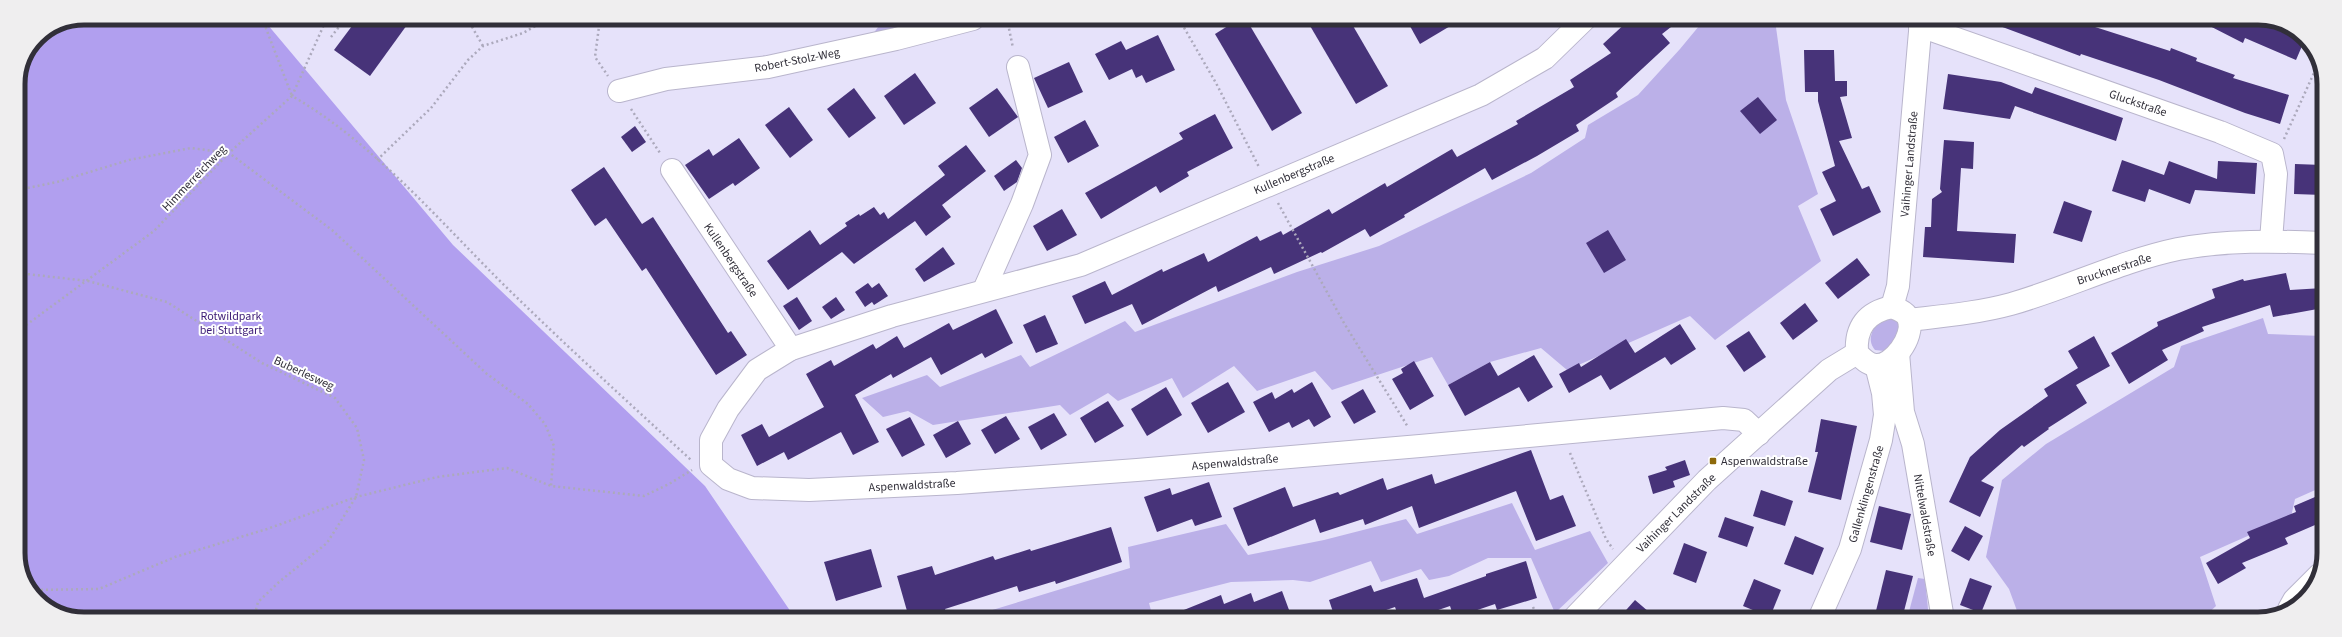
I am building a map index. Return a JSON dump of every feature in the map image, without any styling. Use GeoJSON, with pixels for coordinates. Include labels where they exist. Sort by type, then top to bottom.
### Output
{"type":"FeatureCollection","features":[{"type":"Feature","properties":{"kind":"street","name":"Robert-Stolz-Weg"},"geometry":{"type":"LineString","coordinates":[[619,91],[666,79],[768,67],[896,39],[950,25]]}},
{"type":"Feature","properties":{"kind":"street","name":"Kullenbergstraße"},"geometry":{"type":"LineString","coordinates":[[704,466],[711,440],[728,409],[757,370],[790,349],[892,316],[1081,265],[1268,184],[1481,95],[1544,58],[1579,25]]}},
{"type":"Feature","properties":{"kind":"street","name":"Vaihinger Landstraße"},"geometry":{"type":"LineString","coordinates":[[1892,307],[1898,286],[1920,25]]}},
{"type":"Feature","properties":{"kind":"street","name":"Gluckstraße"},"geometry":{"type":"LineString","coordinates":[[1926,25],[2220,132],[2272,154]]}},
{"type":"Feature","properties":{"kind":"street"},"geometry":{"type":"LineString","coordinates":[[984,290],[1022,204],[1040,155],[1018,67]]}},
{"type":"Feature","properties":{"kind":"street"},"geometry":{"type":"LineString","coordinates":[[2271,241],[2276,174],[2272,154]]}},
{"type":"Feature","properties":{"kind":"street","name":"Kullenbergstraße"},"geometry":{"type":"LineString","coordinates":[[672,170],[790,349]]}},
{"type":"Feature","properties":{"kind":"street","name":"Brucknerstraße"},"geometry":{"type":"LineString","coordinates":[[1909,320],[1970,313],[2011,304],[2072,282],[2177,249],[2205,244],[2271,241],[2317,243]]}},
{"type":"Feature","properties":{"kind":"street"},"geometry":{"type":"LineString","coordinates":[[1892,307],[1906,314],[1909,320],[1906,340],[1898,353],[1892,358],[1876,365],[1865,362],[1857,353],[1856,341],[1867,319],[1880,310],[1892,307]]}},
{"type":"Feature","properties":{"kind":"street","name":"Vaihinger Landstraße"},"geometry":{"type":"LineString","coordinates":[[1580,612],[1669,518],[1828,370],[1857,353]]}},
{"type":"Feature","properties":{"kind":"street","name":"Nittelwaldstraße"},"geometry":{"type":"LineString","coordinates":[[1898,353],[1894,414],[1913,444],[1942,612]]}},
{"type":"Feature","properties":{"kind":"street","name":"Gallenklingenstraße"},"geometry":{"type":"LineString","coordinates":[[1822,612],[1850,549],[1881,440],[1894,414],[1883,393],[1876,365]]}},
{"type":"Feature","properties":{"kind":"street","name":"Aspenwaldstraße"},"geometry":{"type":"LineString","coordinates":[[704,466],[728,479],[752,488],[809,490],[973,482],[1420,446],[1723,418],[1744,420],[1760,434]]}},
{"type":"Feature","properties":{"kind":"street"},"geometry":{"type":"LineString","coordinates":[[2294,600],[2302,592]]}},
{"type":"Feature","properties":{"kind":"path"},"geometry":{"type":"LineString","coordinates":[[38,590],[99,589],[176,557],[267,529],[356,497],[437,477],[507,468],[551,486],[644,496],[704,466],[552,333],[377,160],[320,112],[292,96],[265,25]]}},
{"type":"Feature","properties":{"kind":"path"},"geometry":{"type":"LineString","coordinates":[[292,96],[324,25]]}},
{"type":"Feature","properties":{"kind":"path"},"geometry":{"type":"LineString","coordinates":[[331,36],[340,25]]}},
{"type":"Feature","properties":{"kind":"path"},"geometry":{"type":"LineString","coordinates":[[471,25],[483,46]]}},
{"type":"Feature","properties":{"kind":"path"},"geometry":{"type":"LineString","coordinates":[[377,160],[431,108],[468,60],[483,46],[523,33],[537,25]]}},
{"type":"Feature","properties":{"kind":"path"},"geometry":{"type":"LineString","coordinates":[[599,25],[595,57],[672,170]]}},
{"type":"Feature","properties":{"kind":"path"},"geometry":{"type":"LineString","coordinates":[[1008,25],[1012,44]]}},
{"type":"Feature","properties":{"kind":"path"},"geometry":{"type":"LineString","coordinates":[[1182,25],[1216,83],[1268,184],[1344,323],[1420,446]]}},
{"type":"Feature","properties":{"kind":"path"},"geometry":{"type":"LineString","coordinates":[[2272,154],[2284,139],[2315,70]]}},
{"type":"Feature","properties":{"kind":"path","name":"Himmerreichweg"},"geometry":{"type":"LineString","coordinates":[[25,326],[154,231],[230,154],[292,96]]}},
{"type":"Feature","properties":{"kind":"path"},"geometry":{"type":"LineString","coordinates":[[25,189],[57,182],[129,160],[191,148],[230,154],[332,230],[487,374],[528,404],[545,424],[554,446],[551,486]]}},
{"type":"Feature","properties":{"kind":"path","name":"Buberlesweg"},"geometry":{"type":"LineString","coordinates":[[25,275],[88,281],[167,302],[262,363],[335,398],[357,428],[364,460],[356,497],[327,543],[279,582],[258,602],[255,612]]}},
{"type":"Feature","properties":{"kind":"path"},"geometry":{"type":"LineString","coordinates":[[1579,475],[1606,539]]}},
{"type":"Feature","properties":{"kind":"path"},"geometry":{"type":"LineString","coordinates":[[1533,607],[1535,612]]}},
{"type":"Feature","properties":{"kind":"shaded area"},"geometry":{"type":"Polygon","coordinates":[[[880,25],[903,25],[873,34],[880,25]]]}},
{"type":"Feature","properties":{"kind":"shaded area"},"geometry":{"type":"Polygon","coordinates":[[[1700,25],[1776,25],[1786,100],[1818,194],[1798,206],[1821,261],[1715,340],[1690,316],[1567,370],[1541,348],[1490,362],[1448,385],[1432,357],[1332,390],[1315,371],[1257,391],[1234,366],[1183,398],[1172,378],[1118,401],[1108,393],[1070,415],[1060,405],[933,425],[908,411],[883,417],[862,398],[927,375],[940,387],[1021,355],[1030,367],[1125,321],[1135,332],[1297,272],[1379,246],[1531,173],[1585,138],[1588,125],[1638,95],[1700,25]]]}},
{"type":"Feature","properties":{"kind":"shaded area"},"geometry":{"type":"Polygon","coordinates":[[[1899,318],[1897,336],[1892,345],[1884,351],[1875,350],[1872,346],[1871,338],[1873,330],[1880,319],[1899,318]]]}},
{"type":"Feature","properties":{"kind":"shaded area"},"geometry":{"type":"Polygon","coordinates":[[[2263,318],[2268,334],[2317,336],[2317,489],[2295,499],[2291,517],[2200,557],[2216,606],[2210,612],[2017,612],[2009,589],[1986,557],[2002,480],[2046,444],[2174,367],[2181,346],[2263,318]]]}},
{"type":"Feature","properties":{"kind":"shaded area"},"geometry":{"type":"Polygon","coordinates":[[[1512,503],[1535,550],[1590,531],[1608,563],[1556,612],[1555,612],[1531,558],[1488,558],[1449,576],[1429,580],[1421,569],[1381,582],[1371,561],[1310,582],[1293,580],[1231,582],[1149,603],[1151,612],[986,612],[1130,568],[1128,547],[1226,524],[1248,555],[1324,540],[1406,519],[1417,534],[1512,503]]]}},
{"type":"Feature","properties":{"kind":"shaded area"},"geometry":{"type":"Polygon","coordinates":[[[1918,578],[1925,579],[1928,612],[1909,612],[1918,578]]]}},
{"type":"Feature","properties":{"kind":"green space","name":"Rotwildpark bei Stuttgart"},"geometry":{"type":"Polygon","coordinates":[[[268,25],[453,245],[705,486],[791,612],[84,612],[69,610],[51,602],[42,595],[33,583],[28,572],[25,557],[25,84],[29,61],[35,51],[42,42],[51,35],[61,29],[72,26],[268,25]]]}},
{"type":"Feature","properties":{"kind":"building"},"geometry":{"type":"Polygon","coordinates":[[[353,25],[407,25],[370,76],[334,50],[353,25]]]}},
{"type":"Feature","properties":{"kind":"building"},"geometry":{"type":"Polygon","coordinates":[[[1229,25],[1250,25],[1302,113],[1272,131],[1215,34],[1229,25]]]}},
{"type":"Feature","properties":{"kind":"building"},"geometry":{"type":"Polygon","coordinates":[[[1310,25],[1352,25],[1388,86],[1356,104],[1310,25]]]}},
{"type":"Feature","properties":{"kind":"building"},"geometry":{"type":"Polygon","coordinates":[[[1409,25],[1452,25],[1420,44],[1409,25]]]}},
{"type":"Feature","properties":{"kind":"building"},"geometry":{"type":"Polygon","coordinates":[[[1624,25],[1674,25],[1662,34],[1670,43],[1616,93],[1618,97],[1576,125],[1579,131],[1492,180],[1485,168],[1404,215],[1405,217],[1370,237],[1365,229],[1322,253],[1321,252],[1274,274],[1271,267],[1218,292],[1216,286],[1142,325],[1132,304],[1085,324],[1072,296],[1105,281],[1112,295],[1162,269],[1163,272],[1204,253],[1208,262],[1257,236],[1260,241],[1281,231],[1283,235],[1329,209],[1332,214],[1385,183],[1387,187],[1452,149],[1457,157],[1518,124],[1516,121],[1574,87],[1570,80],[1611,53],[1603,44],[1624,25]]]}},
{"type":"Feature","properties":{"kind":"building"},"geometry":{"type":"Polygon","coordinates":[[[1997,25],[2092,25],[2170,51],[2171,48],[2197,58],[2196,61],[2235,75],[2233,78],[2289,95],[2280,124],[2245,113],[2159,80],[2081,54],[2080,56],[1997,25]]]}},
{"type":"Feature","properties":{"kind":"building"},"geometry":{"type":"Polygon","coordinates":[[[2208,25],[2258,25],[2273,27],[2281,29],[2291,35],[2302,45],[2296,60],[2245,38],[2243,43],[2208,25]]]}},
{"type":"Feature","properties":{"kind":"building"},"geometry":{"type":"Polygon","coordinates":[[[1158,35],[1175,70],[1146,83],[1142,75],[1136,78],[1132,69],[1109,80],[1095,54],[1121,41],[1126,50],[1158,35]]]}},
{"type":"Feature","properties":{"kind":"building"},"geometry":{"type":"Polygon","coordinates":[[[1804,50],[1834,50],[1835,81],[1847,81],[1847,96],[1840,97],[1852,138],[1839,141],[1862,189],[1869,186],[1881,212],[1833,236],[1820,209],[1836,201],[1822,172],[1835,166],[1818,101],[1818,92],[1805,92],[1804,50]]]}},
{"type":"Feature","properties":{"kind":"building"},"geometry":{"type":"Polygon","coordinates":[[[1069,62],[1083,92],[1048,108],[1034,78],[1069,62]]]}},
{"type":"Feature","properties":{"kind":"building"},"geometry":{"type":"Polygon","coordinates":[[[915,73],[936,103],[904,125],[884,96],[915,73]]]}},
{"type":"Feature","properties":{"kind":"building"},"geometry":{"type":"Polygon","coordinates":[[[1948,74],[2001,82],[2032,94],[2035,87],[2123,118],[2116,141],[2015,106],[2010,119],[1943,109],[1948,74]]]}},
{"type":"Feature","properties":{"kind":"building"},"geometry":{"type":"Polygon","coordinates":[[[854,88],[876,118],[849,138],[827,109],[854,88]]]}},
{"type":"Feature","properties":{"kind":"building"},"geometry":{"type":"Polygon","coordinates":[[[997,88],[1018,117],[989,137],[969,108],[997,88]]]}},
{"type":"Feature","properties":{"kind":"building"},"geometry":{"type":"Polygon","coordinates":[[[1758,97],[1777,120],[1760,134],[1740,111],[1758,97]]]}},
{"type":"Feature","properties":{"kind":"building"},"geometry":{"type":"Polygon","coordinates":[[[789,107],[813,140],[790,158],[765,125],[789,107]]]}},
{"type":"Feature","properties":{"kind":"building"},"geometry":{"type":"Polygon","coordinates":[[[1215,114],[1233,148],[1187,172],[1189,176],[1160,193],[1156,186],[1101,219],[1085,193],[1183,139],[1179,133],[1215,114]]]}},
{"type":"Feature","properties":{"kind":"building"},"geometry":{"type":"Polygon","coordinates":[[[1085,120],[1099,146],[1068,163],[1054,137],[1085,120]]]}},
{"type":"Feature","properties":{"kind":"building"},"geometry":{"type":"Polygon","coordinates":[[[635,126],[646,142],[632,152],[621,137],[635,126]]]}},
{"type":"Feature","properties":{"kind":"building"},"geometry":{"type":"Polygon","coordinates":[[[739,138],[760,168],[735,186],[733,183],[709,199],[685,165],[709,149],[713,156],[739,138]]]}},
{"type":"Feature","properties":{"kind":"building"},"geometry":{"type":"Polygon","coordinates":[[[1944,140],[1974,142],[1973,169],[1961,168],[1957,231],[2016,234],[2014,263],[1923,257],[1925,227],[1931,227],[1932,199],[1942,192],[1940,189],[1944,140]]]}},
{"type":"Feature","properties":{"kind":"building"},"geometry":{"type":"Polygon","coordinates":[[[966,145],[986,171],[942,205],[951,217],[926,236],[915,221],[854,264],[842,252],[788,290],[767,261],[810,230],[820,245],[847,226],[845,223],[874,207],[880,215],[884,212],[888,219],[945,175],[938,166],[966,145]]]}},
{"type":"Feature","properties":{"kind":"building"},"geometry":{"type":"Polygon","coordinates":[[[1016,160],[1022,168],[1017,182],[1004,191],[994,176],[1016,160]]]}},
{"type":"Feature","properties":{"kind":"building"},"geometry":{"type":"Polygon","coordinates":[[[2122,160],[2164,175],[2169,161],[2217,179],[2218,161],[2257,163],[2255,194],[2195,190],[2190,204],[2149,189],[2145,202],[2112,191],[2122,160]]]}},
{"type":"Feature","properties":{"kind":"building"},"geometry":{"type":"Polygon","coordinates":[[[2295,164],[2317,165],[2317,195],[2294,194],[2295,164]]]}},
{"type":"Feature","properties":{"kind":"building"},"geometry":{"type":"Polygon","coordinates":[[[604,167],[642,224],[653,217],[728,333],[731,331],[747,355],[716,375],[646,268],[642,271],[606,218],[595,226],[571,190],[604,167]]]}},
{"type":"Feature","properties":{"kind":"building"},"geometry":{"type":"Polygon","coordinates":[[[2064,201],[2092,211],[2082,242],[2053,233],[2064,201]]]}},
{"type":"Feature","properties":{"kind":"building"},"geometry":{"type":"Polygon","coordinates":[[[1062,209],[1077,235],[1047,251],[1033,226],[1062,209]]]}},
{"type":"Feature","properties":{"kind":"building"},"geometry":{"type":"Polygon","coordinates":[[[1608,230],[1626,260],[1604,273],[1586,243],[1608,230]]]}},
{"type":"Feature","properties":{"kind":"building"},"geometry":{"type":"Polygon","coordinates":[[[943,247],[955,264],[924,282],[915,269],[943,247]]]}},
{"type":"Feature","properties":{"kind":"building"},"geometry":{"type":"Polygon","coordinates":[[[1857,258],[1870,275],[1838,299],[1825,283],[1857,258]]]}},
{"type":"Feature","properties":{"kind":"building"},"geometry":{"type":"Polygon","coordinates":[[[2286,273],[2290,290],[2317,288],[2317,309],[2273,317],[2270,305],[2202,327],[2204,331],[2162,350],[2168,360],[2129,384],[2111,353],[2158,326],[2157,322],[2215,298],[2212,289],[2243,279],[2244,281],[2286,273]]]}},
{"type":"Feature","properties":{"kind":"building"},"geometry":{"type":"Polygon","coordinates":[[[868,283],[872,288],[879,283],[888,296],[874,305],[872,302],[865,307],[855,292],[868,283]]]}},
{"type":"Feature","properties":{"kind":"building"},"geometry":{"type":"Polygon","coordinates":[[[797,297],[812,321],[799,330],[783,306],[797,297]]]}},
{"type":"Feature","properties":{"kind":"building"},"geometry":{"type":"Polygon","coordinates":[[[836,297],[845,310],[831,319],[822,307],[836,297]]]}},
{"type":"Feature","properties":{"kind":"building"},"geometry":{"type":"Polygon","coordinates":[[[1805,303],[1818,321],[1793,340],[1780,323],[1805,303]]]}},
{"type":"Feature","properties":{"kind":"building"},"geometry":{"type":"Polygon","coordinates":[[[996,309],[1013,343],[985,358],[982,353],[941,375],[931,357],[893,378],[891,374],[855,395],[879,442],[853,455],[841,432],[788,460],[784,452],[757,466],[741,435],[762,424],[769,437],[824,407],[806,374],[831,360],[834,366],[873,344],[876,349],[897,336],[904,348],[949,323],[953,330],[996,309]]]}},
{"type":"Feature","properties":{"kind":"building"},"geometry":{"type":"Polygon","coordinates":[[[1045,315],[1058,344],[1036,353],[1023,325],[1045,315]]]}},
{"type":"Feature","properties":{"kind":"building"},"geometry":{"type":"Polygon","coordinates":[[[1680,324],[1696,349],[1671,365],[1665,357],[1610,390],[1601,375],[1569,393],[1559,374],[1579,363],[1581,367],[1626,339],[1635,353],[1680,324]]]}},
{"type":"Feature","properties":{"kind":"building"},"geometry":{"type":"Polygon","coordinates":[[[1749,331],[1766,357],[1744,372],[1726,346],[1749,331]]]}},
{"type":"Feature","properties":{"kind":"building"},"geometry":{"type":"Polygon","coordinates":[[[2094,336],[2110,366],[2076,385],[2087,403],[2048,428],[2049,429],[2024,447],[2022,445],[1981,481],[1994,487],[1980,517],[1949,502],[1970,457],[2000,430],[2048,396],[2044,389],[2078,368],[2068,351],[2094,336]]]}},
{"type":"Feature","properties":{"kind":"building"},"geometry":{"type":"Polygon","coordinates":[[[1534,355],[1553,387],[1528,402],[1519,387],[1465,416],[1448,385],[1490,362],[1498,376],[1534,355]]]}},
{"type":"Feature","properties":{"kind":"building"},"geometry":{"type":"Polygon","coordinates":[[[1414,361],[1434,396],[1410,410],[1392,379],[1403,373],[1401,369],[1414,361]]]}},
{"type":"Feature","properties":{"kind":"building"},"geometry":{"type":"Polygon","coordinates":[[[1228,382],[1245,412],[1208,433],[1191,403],[1228,382]]]}},
{"type":"Feature","properties":{"kind":"building"},"geometry":{"type":"Polygon","coordinates":[[[1312,382],[1331,417],[1314,427],[1309,419],[1292,428],[1289,422],[1269,432],[1253,402],[1272,392],[1275,399],[1292,389],[1294,393],[1312,382]]]}},
{"type":"Feature","properties":{"kind":"building"},"geometry":{"type":"Polygon","coordinates":[[[1166,387],[1182,415],[1147,436],[1131,409],[1166,387]]]}},
{"type":"Feature","properties":{"kind":"building"},"geometry":{"type":"Polygon","coordinates":[[[1363,389],[1376,412],[1354,424],[1341,402],[1363,389]]]}},
{"type":"Feature","properties":{"kind":"building"},"geometry":{"type":"Polygon","coordinates":[[[1108,401],[1124,426],[1095,443],[1080,418],[1108,401]]]}},
{"type":"Feature","properties":{"kind":"building"},"geometry":{"type":"Polygon","coordinates":[[[1054,413],[1067,435],[1041,450],[1028,427],[1054,413]]]}},
{"type":"Feature","properties":{"kind":"building"},"geometry":{"type":"Polygon","coordinates":[[[1006,416],[1020,439],[995,454],[981,430],[1006,416]]]}},
{"type":"Feature","properties":{"kind":"building"},"geometry":{"type":"Polygon","coordinates":[[[910,417],[925,445],[902,457],[886,429],[910,417]]]}},
{"type":"Feature","properties":{"kind":"building"},"geometry":{"type":"Polygon","coordinates":[[[1821,419],[1857,426],[1841,500],[1808,492],[1818,452],[1815,452],[1821,419]]]}},
{"type":"Feature","properties":{"kind":"building"},"geometry":{"type":"Polygon","coordinates":[[[958,421],[971,444],[946,458],[933,435],[958,421]]]}},
{"type":"Feature","properties":{"kind":"building"},"geometry":{"type":"Polygon","coordinates":[[[1531,450],[1550,500],[1563,495],[1576,526],[1536,541],[1516,491],[1419,528],[1412,506],[1365,525],[1363,519],[1320,533],[1315,519],[1248,546],[1233,508],[1285,487],[1293,507],[1338,492],[1340,495],[1383,478],[1387,490],[1432,474],[1435,484],[1531,450]]]}},
{"type":"Feature","properties":{"kind":"building"},"geometry":{"type":"Polygon","coordinates":[[[1685,460],[1690,475],[1673,481],[1675,487],[1653,494],[1648,476],[1667,470],[1665,467],[1685,460]]]}},
{"type":"Feature","properties":{"kind":"building"},"geometry":{"type":"Polygon","coordinates":[[[1209,482],[1222,517],[1195,526],[1192,519],[1157,532],[1144,497],[1170,488],[1172,495],[1209,482]]]}},
{"type":"Feature","properties":{"kind":"building"},"geometry":{"type":"Polygon","coordinates":[[[1761,490],[1793,501],[1785,526],[1753,516],[1761,490]]]}},
{"type":"Feature","properties":{"kind":"building"},"geometry":{"type":"Polygon","coordinates":[[[2317,496],[2317,524],[2285,538],[2288,544],[2242,563],[2246,568],[2218,584],[2206,563],[2250,538],[2247,532],[2296,512],[2294,506],[2317,496]]]}},
{"type":"Feature","properties":{"kind":"building"},"geometry":{"type":"Polygon","coordinates":[[[1879,506],[1911,514],[1902,550],[1870,542],[1879,506]]]}},
{"type":"Feature","properties":{"kind":"building"},"geometry":{"type":"Polygon","coordinates":[[[1725,517],[1754,527],[1747,547],[1718,537],[1725,517]]]}},
{"type":"Feature","properties":{"kind":"building"},"geometry":{"type":"Polygon","coordinates":[[[1965,526],[1983,536],[1969,561],[1951,551],[1965,526]]]}},
{"type":"Feature","properties":{"kind":"building"},"geometry":{"type":"Polygon","coordinates":[[[1111,527],[1122,562],[1056,584],[1055,581],[1019,592],[1017,586],[945,609],[946,612],[907,612],[897,576],[932,566],[935,575],[993,556],[995,560],[1030,549],[1031,551],[1111,527]]]}},
{"type":"Feature","properties":{"kind":"building"},"geometry":{"type":"Polygon","coordinates":[[[1795,536],[1824,548],[1813,575],[1784,564],[1795,536]]]}},
{"type":"Feature","properties":{"kind":"building"},"geometry":{"type":"Polygon","coordinates":[[[1684,543],[1707,552],[1696,583],[1673,574],[1684,543]]]}},
{"type":"Feature","properties":{"kind":"building"},"geometry":{"type":"Polygon","coordinates":[[[871,549],[882,587],[836,601],[824,562],[871,549]]]}},
{"type":"Feature","properties":{"kind":"building"},"geometry":{"type":"Polygon","coordinates":[[[1526,561],[1537,598],[1497,610],[1495,604],[1472,612],[1452,612],[1450,606],[1432,612],[1397,612],[1395,607],[1380,612],[1333,612],[1329,600],[1371,585],[1374,592],[1417,578],[1424,598],[1486,576],[1486,574],[1526,561]]]}},
{"type":"Feature","properties":{"kind":"building"},"geometry":{"type":"Polygon","coordinates":[[[1886,570],[1913,576],[1904,612],[1876,612],[1886,570]]]}},
{"type":"Feature","properties":{"kind":"building"},"geometry":{"type":"Polygon","coordinates":[[[1970,578],[1992,586],[1981,612],[1960,605],[1970,578]]]}},
{"type":"Feature","properties":{"kind":"building"},"geometry":{"type":"Polygon","coordinates":[[[1754,579],[1781,590],[1772,612],[1758,612],[1743,606],[1754,579]]]}},
{"type":"Feature","properties":{"kind":"building"},"geometry":{"type":"Polygon","coordinates":[[[1282,591],[1290,612],[1179,612],[1221,595],[1224,604],[1251,593],[1254,602],[1282,591]]]}},
{"type":"Feature","properties":{"kind":"building"},"geometry":{"type":"Polygon","coordinates":[[[1635,600],[1649,612],[1624,612],[1635,600]]]}},
{"type":"Feature","properties":{"kind":"place","name":"Aspenwaldstraße"},"geometry":{"type":"Point","coordinates":[1713,461]}}]}
